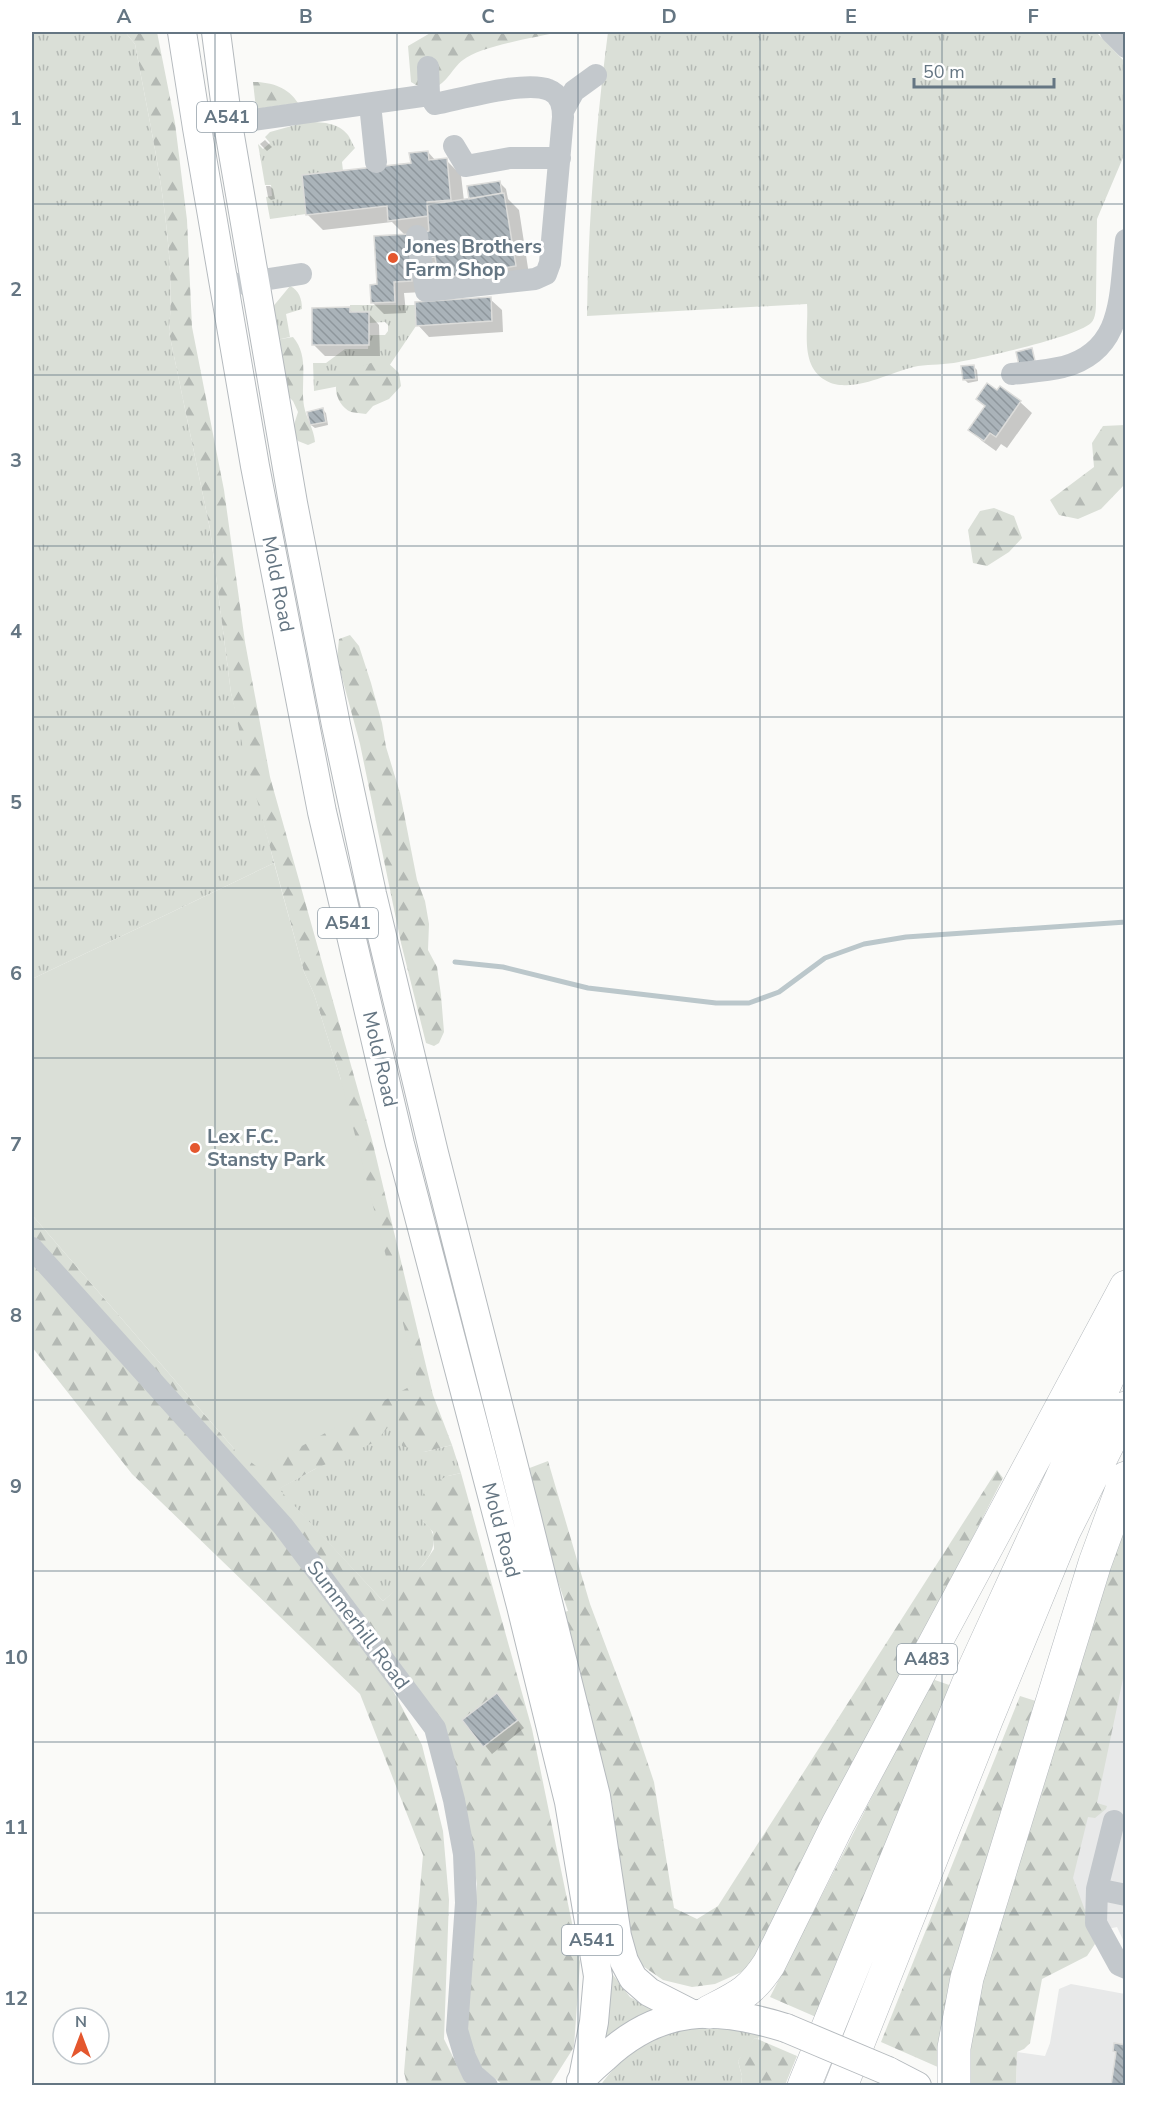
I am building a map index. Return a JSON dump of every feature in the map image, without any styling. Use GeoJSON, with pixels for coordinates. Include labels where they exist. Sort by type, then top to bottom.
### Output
{"type":"FeatureCollection","features":[{"type":"Feature","properties":{"kind":"highway","name":"A483"},"geometry":{"type":"LineString","coordinates":[[701,2013],[743,1995],[758,1980],[769,1964],[838,1824],[1125,1287]]}},
{"type":"Feature","properties":{"kind":"highway","name":"A483"},"geometry":{"type":"LineString","coordinates":[[804,2085],[975,1667],[1125,1338]]}},
{"type":"Feature","properties":{"kind":"highway"},"geometry":{"type":"LineString","coordinates":[[841,2085],[982,1729],[1064,1530],[1125,1408]]}},
{"type":"Feature","properties":{"kind":"highway"},"geometry":{"type":"LineString","coordinates":[[954,2085],[954,2048],[967,1978],[1095,1563],[1125,1478]]}},
{"type":"Feature","properties":{"kind":"main road","name":"Mold Road"},"geometry":{"type":"LineString","coordinates":[[182,32],[255,466],[322,812],[400,1144],[521,1606],[569,1802],[598,1976],[594,2022],[581,2082]]}},
{"type":"Feature","properties":{"kind":"main road","name":"Mold Road"},"geometry":{"type":"LineString","coordinates":[[216,32],[228,124],[293,503],[336,725],[372,894],[434,1154],[596,1796],[617,1936],[624,1961],[633,1978],[650,1992],[701,2013]]}},
{"type":"Feature","properties":{"kind":"main road"},"geometry":{"type":"LineString","coordinates":[[581,2082],[617,2046],[644,2029],[669,2019],[701,2013],[735,2014],[786,2028],[917,2085]]}},
{"type":"Feature","properties":{"kind":"street"},"geometry":{"type":"LineString","coordinates":[[1111,32],[1125,47]]}},
{"type":"Feature","properties":{"kind":"street"},"geometry":{"type":"LineString","coordinates":[[428,67],[436,106]]}},
{"type":"Feature","properties":{"kind":"street"},"geometry":{"type":"LineString","coordinates":[[563,111],[574,91],[596,75]]}},
{"type":"Feature","properties":{"kind":"street"},"geometry":{"type":"LineString","coordinates":[[197,128],[370,104],[436,106],[510,89],[537,87],[551,90],[558,96],[563,111],[560,158],[550,263],[546,274],[535,279],[426,291],[414,287],[417,236]]}},
{"type":"Feature","properties":{"kind":"street"},"geometry":{"type":"LineString","coordinates":[[370,104],[376,162]]}},
{"type":"Feature","properties":{"kind":"street"},"geometry":{"type":"LineString","coordinates":[[454,146],[466,166],[510,158],[560,158]]}},
{"type":"Feature","properties":{"kind":"street"},"geometry":{"type":"LineString","coordinates":[[1012,374],[1063,367],[1085,358],[1104,344],[1113,327],[1118,308],[1125,240]]}},
{"type":"Feature","properties":{"kind":"street"},"geometry":{"type":"LineString","coordinates":[[224,286],[301,274]]}},
{"type":"Feature","properties":{"kind":"street","name":"Summerhill Road"},"geometry":{"type":"LineString","coordinates":[[32,1251],[283,1526],[435,1728],[454,1800],[464,1854],[466,1903],[458,2030],[465,2057],[473,2074],[487,2085]]}},
{"type":"Feature","properties":{"kind":"street"},"geometry":{"type":"LineString","coordinates":[[452,1345],[480,1336]]}},
{"type":"Feature","properties":{"kind":"street"},"geometry":{"type":"LineString","coordinates":[[1114,1821],[1097,1888],[1096,1923],[1119,1965],[1125,1968]]}},
{"type":"Feature","properties":{"kind":"street"},"geometry":{"type":"LineString","coordinates":[[1097,1888],[1125,1895]]}},
{"type":"Feature","properties":{"kind":"shaded area"},"geometry":{"type":"Polygon","coordinates":[[[1125,1574],[1125,1944],[1117,1927],[1093,1932],[1021,1926],[1125,1574]]]}},
{"type":"Feature","properties":{"kind":"shaded area"},"geometry":{"type":"Polygon","coordinates":[[[1071,1984],[1125,1994],[1125,2085],[1016,2086],[1017,2052],[1045,2056],[1050,2043],[1059,1989],[1071,1984]]]}},
{"type":"Feature","properties":{"kind":"green space"},"geometry":{"type":"Polygon","coordinates":[[[32,32],[125,32],[135,44],[166,224],[171,296],[169,332],[210,529],[231,693],[274,863],[32,979],[32,32]]]}},
{"type":"Feature","properties":{"kind":"green space"},"geometry":{"type":"Polygon","coordinates":[[[125,32],[157,32],[175,123],[187,220],[192,327],[224,490],[245,642],[270,777],[372,1140],[433,1395],[452,1445],[424,1452],[402,1446],[398,1416],[375,1442],[315,1469],[279,1489],[383,1601],[423,1565],[434,1549],[433,1532],[423,1521],[418,1505],[428,1485],[461,1473],[532,1729],[580,1962],[574,2047],[550,2085],[503,2085],[473,2061],[466,2024],[477,1884],[459,1783],[435,1716],[390,1685],[422,1745],[443,1831],[449,1900],[444,2039],[469,2085],[407,2085],[404,2072],[423,1855],[360,1694],[132,1474],[32,1347],[32,1215],[236,1451],[341,1080],[314,994],[304,972],[244,752],[231,693],[210,529],[169,332],[171,296],[169,260],[161,188],[135,44],[125,32]]]}},
{"type":"Feature","properties":{"kind":"green space"},"geometry":{"type":"Polygon","coordinates":[[[432,32],[560,32],[482,50],[459,63],[438,86],[427,88],[411,82],[408,46],[432,32]]]}},
{"type":"Feature","properties":{"kind":"green space"},"geometry":{"type":"Polygon","coordinates":[[[608,32],[1096,32],[1125,62],[1125,153],[1097,219],[1096,307],[1093,321],[1082,329],[1028,346],[954,363],[918,366],[861,384],[842,385],[825,380],[817,373],[808,356],[807,304],[587,316],[593,174],[608,32]]]}},
{"type":"Feature","properties":{"kind":"green space"},"geometry":{"type":"Polygon","coordinates":[[[253,82],[278,86],[298,103],[256,109],[253,82]]]}},
{"type":"Feature","properties":{"kind":"green space"},"geometry":{"type":"Polygon","coordinates":[[[306,122],[339,127],[348,135],[355,148],[342,162],[343,171],[302,175],[306,214],[270,219],[266,197],[272,196],[271,185],[265,185],[258,144],[263,149],[270,143],[265,137],[270,132],[306,122]]]}},
{"type":"Feature","properties":{"kind":"green space"},"geometry":{"type":"Polygon","coordinates":[[[290,286],[299,295],[302,309],[286,314],[290,337],[281,339],[274,350],[271,309],[290,286]]]}},
{"type":"Feature","properties":{"kind":"green space"},"geometry":{"type":"Polygon","coordinates":[[[350,305],[415,305],[416,326],[381,378],[314,391],[313,363],[326,363],[345,349],[368,349],[369,335],[385,335],[388,331],[388,325],[385,322],[369,323],[368,312],[350,312],[350,305]]]}},
{"type":"Feature","properties":{"kind":"green space"},"geometry":{"type":"Polygon","coordinates":[[[293,337],[303,361],[304,406],[315,442],[308,445],[298,441],[292,431],[298,412],[293,401],[283,391],[274,350],[281,339],[293,337]]]}},
{"type":"Feature","properties":{"kind":"green space"},"geometry":{"type":"Polygon","coordinates":[[[374,362],[387,362],[399,373],[401,386],[389,399],[373,406],[366,414],[347,410],[336,393],[339,380],[350,371],[374,362]]]}},
{"type":"Feature","properties":{"kind":"green space"},"geometry":{"type":"Polygon","coordinates":[[[1125,425],[1125,484],[1101,509],[1078,519],[1059,515],[1050,500],[1094,467],[1092,443],[1103,426],[1125,425]]]}},
{"type":"Feature","properties":{"kind":"green space"},"geometry":{"type":"Polygon","coordinates":[[[994,508],[1014,516],[1022,538],[1009,552],[987,566],[973,563],[968,530],[980,511],[994,508]]]}},
{"type":"Feature","properties":{"kind":"green space"},"geometry":{"type":"Polygon","coordinates":[[[350,635],[359,646],[371,683],[386,747],[400,793],[417,880],[425,901],[429,924],[428,950],[437,967],[444,1032],[439,1043],[434,1046],[426,1043],[401,943],[360,744],[337,659],[339,639],[350,635]]]}},
{"type":"Feature","properties":{"kind":"green space","name":"Lex F.C. Stansty Park"},"geometry":{"type":"Polygon","coordinates":[[[274,863],[304,972],[314,994],[341,1080],[418,1382],[260,1469],[236,1451],[32,1215],[32,979],[274,863]]]}},
{"type":"Feature","properties":{"kind":"green space"},"geometry":{"type":"Polygon","coordinates":[[[398,1415],[424,1452],[452,1445],[461,1473],[448,1476],[423,1521],[431,1531],[434,1542],[426,1561],[383,1601],[278,1489],[315,1469],[398,1415]]]}},
{"type":"Feature","properties":{"kind":"green space"},"geometry":{"type":"Polygon","coordinates":[[[548,1461],[590,1604],[654,1782],[674,1908],[697,1919],[718,1906],[997,1470],[1003,1478],[762,1950],[746,1970],[715,1984],[692,1987],[663,1980],[640,1964],[628,1932],[612,1802],[564,1612],[568,1611],[548,1552],[527,1469],[548,1461]]]}},
{"type":"Feature","properties":{"kind":"green space"},"geometry":{"type":"Polygon","coordinates":[[[1125,1512],[1125,1669],[1097,1803],[1107,1806],[1095,1818],[1088,1817],[1073,1878],[1093,1932],[1095,1944],[1087,1956],[1042,1979],[1030,2043],[1017,2052],[1016,2085],[968,2085],[974,1990],[1125,1512]]]}},
{"type":"Feature","properties":{"kind":"green space"},"geometry":{"type":"Polygon","coordinates":[[[932,1679],[955,1687],[816,2017],[770,1997],[932,1679]]]}},
{"type":"Feature","properties":{"kind":"green space"},"geometry":{"type":"Polygon","coordinates":[[[1020,1696],[1042,1703],[940,2068],[881,2042],[1020,1696]]]}},
{"type":"Feature","properties":{"kind":"green space"},"geometry":{"type":"Polygon","coordinates":[[[610,1971],[630,1997],[656,2012],[599,2048],[610,1971]]]}},
{"type":"Feature","properties":{"kind":"green space"},"geometry":{"type":"Polygon","coordinates":[[[724,2026],[760,2034],[738,2061],[742,2076],[741,2085],[600,2086],[618,2065],[652,2040],[692,2027],[724,2026]]]}},
{"type":"Feature","properties":{"kind":"green space"},"geometry":{"type":"Polygon","coordinates":[[[755,2038],[797,2056],[785,2085],[741,2085],[742,2076],[738,2061],[755,2038]]]}},
{"type":"Feature","properties":{"kind":"building"},"geometry":{"type":"Polygon","coordinates":[[[428,151],[429,160],[447,158],[451,200],[427,202],[428,216],[388,221],[387,206],[306,215],[302,175],[411,163],[409,153],[428,151]]]}},
{"type":"Feature","properties":{"kind":"building"},"geometry":{"type":"Polygon","coordinates":[[[500,181],[502,193],[469,199],[467,186],[500,181]]]}},
{"type":"Feature","properties":{"kind":"building"},"geometry":{"type":"Polygon","coordinates":[[[504,193],[516,266],[439,279],[435,257],[426,258],[422,233],[429,231],[427,205],[504,193]]]}},
{"type":"Feature","properties":{"kind":"building","name":"Jones Brothers Farm Shop"},"geometry":{"type":"Polygon","coordinates":[[[409,234],[412,281],[394,282],[395,302],[371,303],[370,285],[377,284],[374,236],[409,234]]]}},
{"type":"Feature","properties":{"kind":"building"},"geometry":{"type":"Polygon","coordinates":[[[491,297],[492,321],[416,326],[415,302],[491,297]]]}},
{"type":"Feature","properties":{"kind":"building"},"geometry":{"type":"Polygon","coordinates":[[[350,307],[350,312],[369,312],[369,345],[312,345],[312,308],[350,307]]]}},
{"type":"Feature","properties":{"kind":"building"},"geometry":{"type":"Polygon","coordinates":[[[1032,348],[1035,361],[1019,365],[1016,352],[1032,348]]]}},
{"type":"Feature","properties":{"kind":"building"},"geometry":{"type":"Polygon","coordinates":[[[974,365],[976,379],[963,380],[961,366],[974,365]]]}},
{"type":"Feature","properties":{"kind":"building"},"geometry":{"type":"Polygon","coordinates":[[[987,383],[997,390],[1000,386],[1021,401],[996,437],[990,433],[984,441],[968,430],[985,406],[976,399],[987,383]]]}},
{"type":"Feature","properties":{"kind":"building"},"geometry":{"type":"Polygon","coordinates":[[[323,408],[326,422],[310,425],[307,412],[323,408]]]}},
{"type":"Feature","properties":{"kind":"building"},"geometry":{"type":"Polygon","coordinates":[[[497,1693],[518,1720],[483,1747],[462,1720],[497,1693]]]}},
{"type":"Feature","properties":{"kind":"building"},"geometry":{"type":"Polygon","coordinates":[[[1114,2043],[1126,2045],[1126,2086],[1111,2086],[1116,2052],[1113,2051],[1114,2043]]]}},
{"type":"Feature","properties":{"kind":"waterway"},"geometry":{"type":"LineString","coordinates":[[455,962],[503,967],[588,988],[716,1003],[749,1003],[779,992],[825,958],[864,944],[906,937],[1126,922]]}},
{"type":"Feature","properties":{"kind":"place","name":"Jones Brothers Farm Shop"},"geometry":{"type":"Point","coordinates":[393,258]}},
{"type":"Feature","properties":{"kind":"place","name":"Lex F.C. Stansty Park"},"geometry":{"type":"Point","coordinates":[195,1148]}}]}
